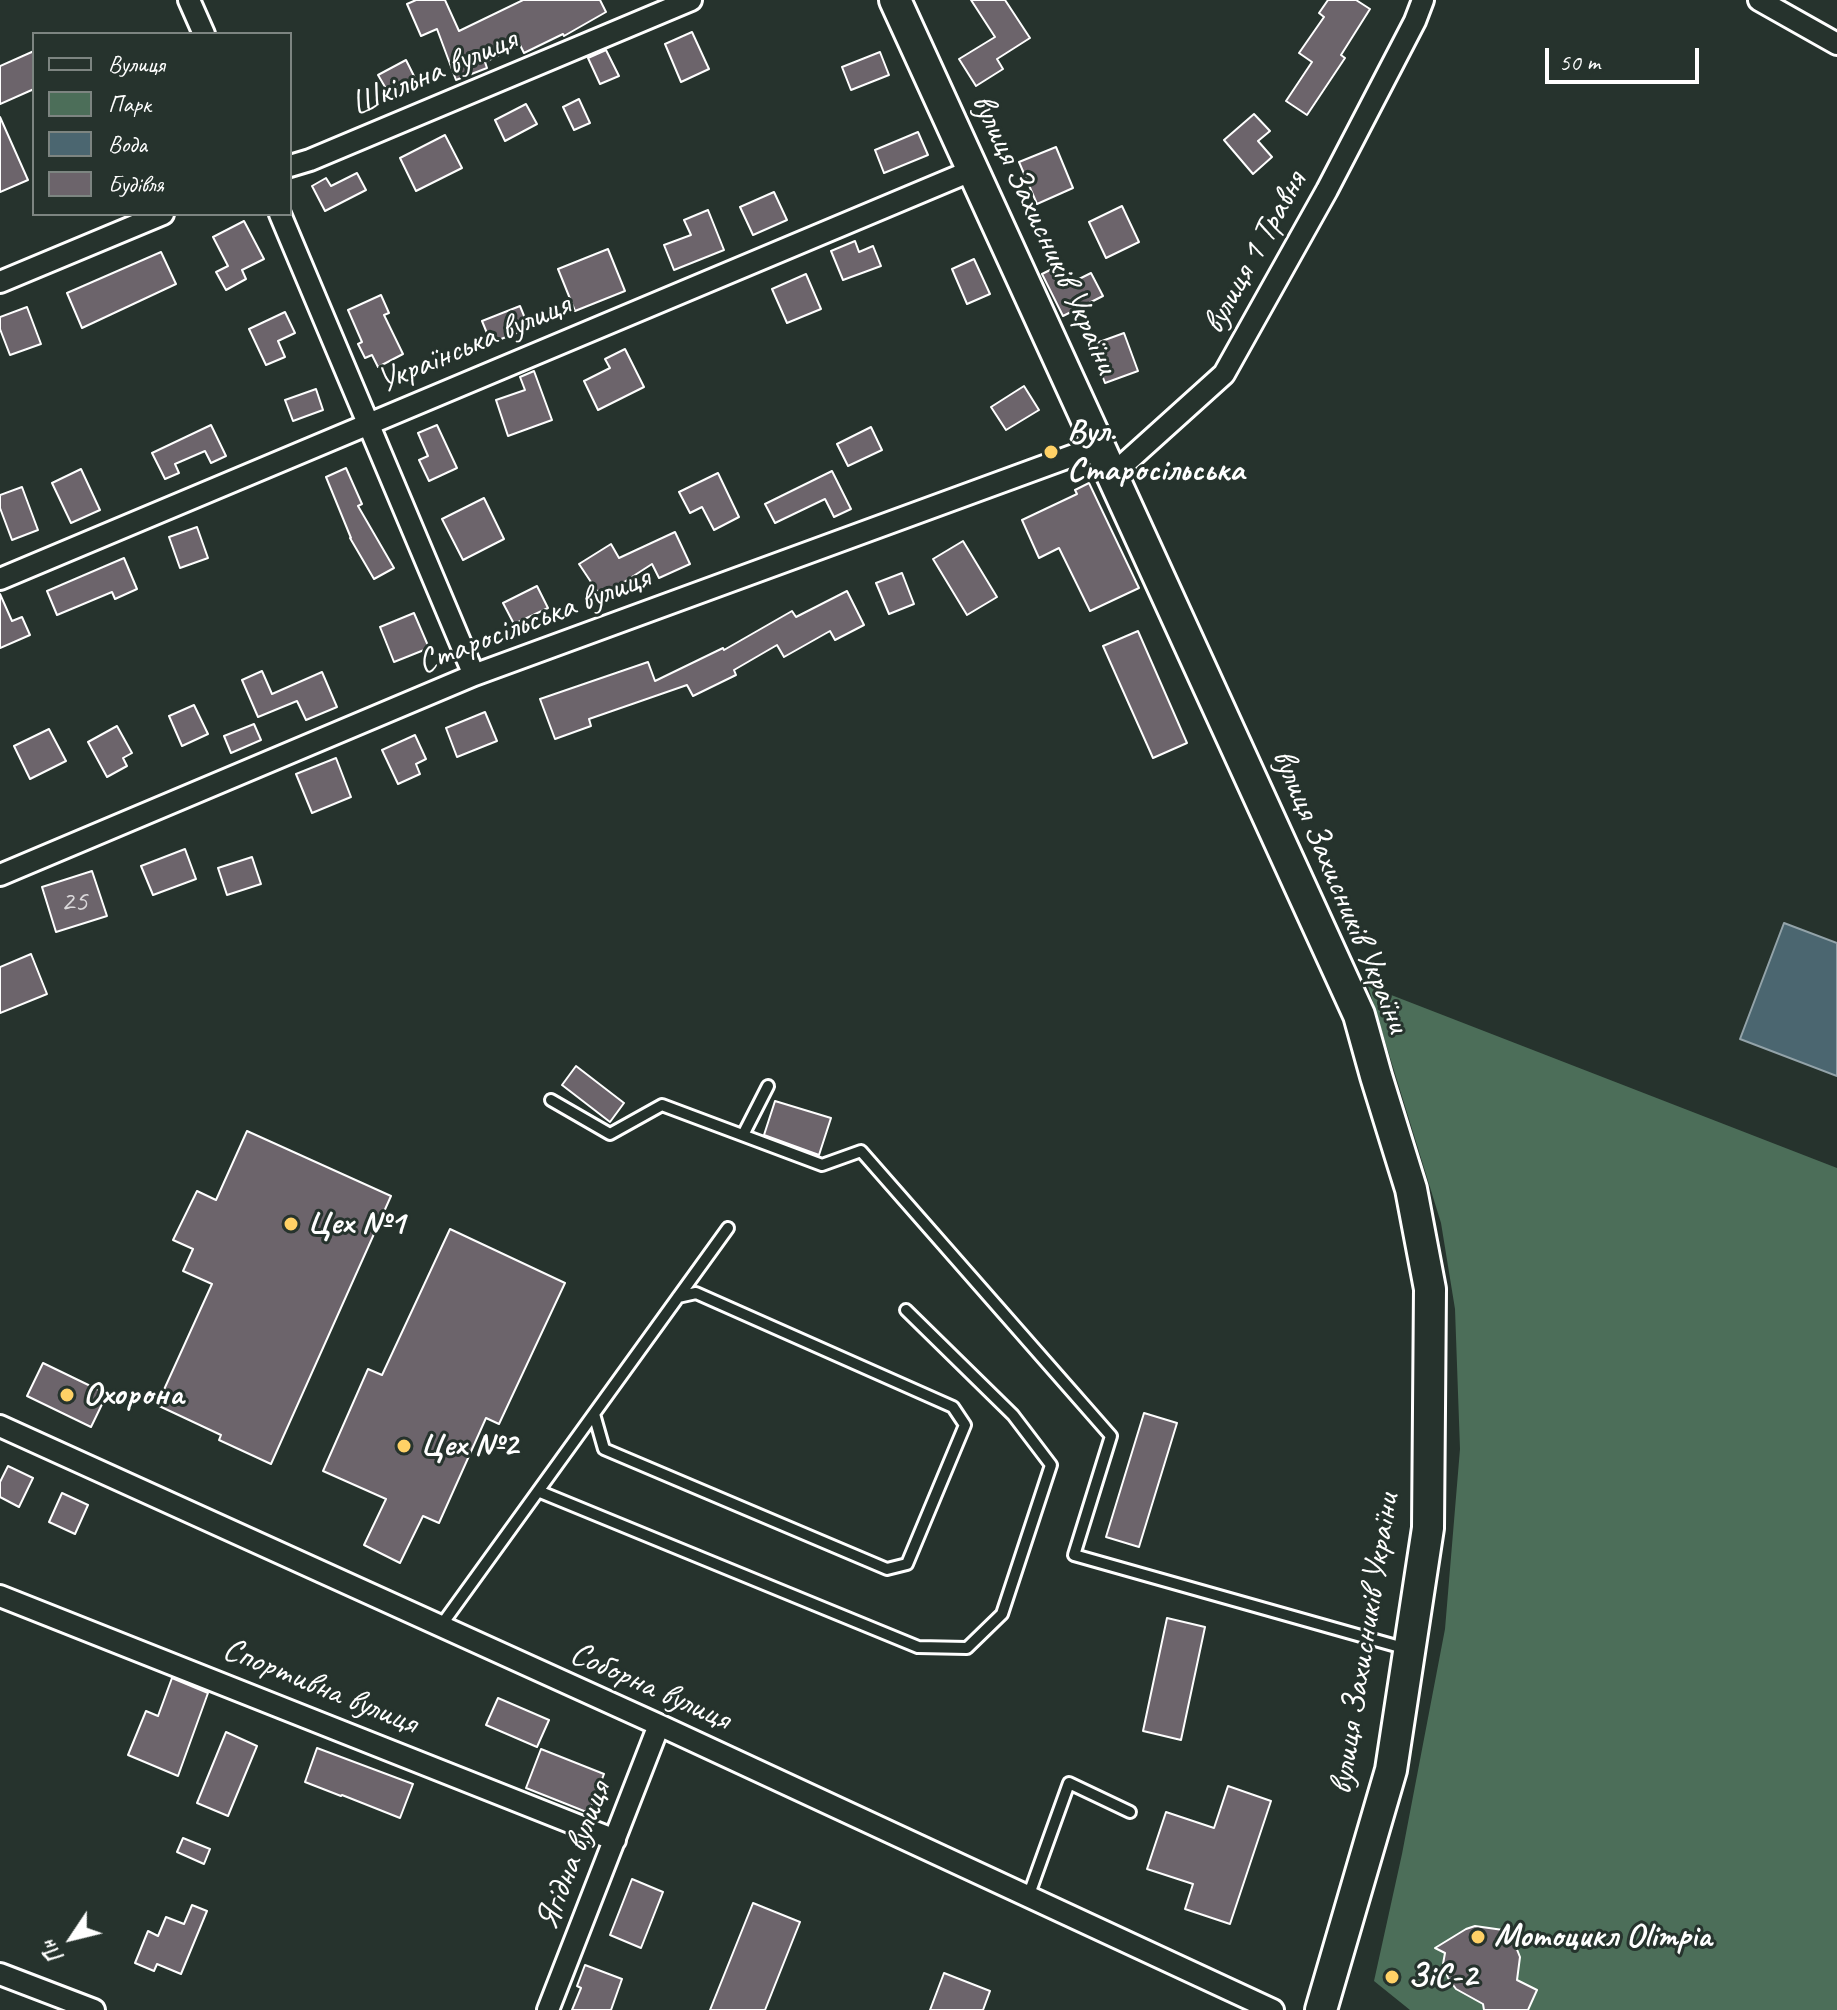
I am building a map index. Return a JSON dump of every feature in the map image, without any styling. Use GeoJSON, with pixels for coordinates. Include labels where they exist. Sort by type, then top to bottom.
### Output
{"type":"FeatureCollection","features":[{"type":"Feature","properties":{"kind":"street"},"geometry":{"type":"LineString","coordinates":[[189,0],[203,32]]}},
{"type":"Feature","properties":{"kind":"street","name":"Шкільна вулиця"},"geometry":{"type":"LineString","coordinates":[[292,165],[691,0]]}},
{"type":"Feature","properties":{"kind":"street","name":"вулиця Захисників України"},"geometry":{"type":"LineString","coordinates":[[895,0],[1099,446]]}},
{"type":"Feature","properties":{"kind":"street","name":"вулиця 1 Травня"},"geometry":{"type":"LineString","coordinates":[[1112,475],[1224,374],[1327,190],[1423,0]]}},
{"type":"Feature","properties":{"kind":"street"},"geometry":{"type":"LineString","coordinates":[[1759,0],[1837,44]]}},
{"type":"Feature","properties":{"kind":"street","name":"Українська вулиця"},"geometry":{"type":"LineString","coordinates":[[0,579],[973,170]]}},
{"type":"Feature","properties":{"kind":"street"},"geometry":{"type":"LineString","coordinates":[[0,282],[158,216]]}},
{"type":"Feature","properties":{"kind":"street"},"geometry":{"type":"LineString","coordinates":[[281,216],[474,675]]}},
{"type":"Feature","properties":{"kind":"street"},"geometry":{"type":"LineString","coordinates":[[1099,446],[1112,475]]}},
{"type":"Feature","properties":{"kind":"street","name":"Старосільська вулиця"},"geometry":{"type":"LineString","coordinates":[[0,875],[474,675],[1099,446]]}},
{"type":"Feature","properties":{"kind":"street","name":"вулиця Захисників України"},"geometry":{"type":"LineString","coordinates":[[1112,475],[1359,1015],[1411,1189],[1430,1289],[1428,1528],[1391,1770],[1321,2010]]}},
{"type":"Feature","properties":{"kind":"street","name":"Соборна вулиця"},"geometry":{"type":"LineString","coordinates":[[0,1426],[659,1725],[1273,2010]]}},
{"type":"Feature","properties":{"kind":"street","name":"Спортивна вулиця"},"geometry":{"type":"LineString","coordinates":[[0,1596],[615,1840]]}},
{"type":"Feature","properties":{"kind":"street","name":"Ягідна вулиця"},"geometry":{"type":"LineString","coordinates":[[548,2010],[659,1725]]}},
{"type":"Feature","properties":{"kind":"street"},"geometry":{"type":"LineString","coordinates":[[0,1974],[94,2010]]}},
{"type":"Feature","properties":{"kind":"lane"},"geometry":{"type":"LineString","coordinates":[[743,1135],[768,1086]]}},
{"type":"Feature","properties":{"kind":"lane"},"geometry":{"type":"LineString","coordinates":[[551,1100],[610,1134],[662,1105],[822,1165],[861,1151],[1111,1436],[1074,1555],[1409,1650]]}},
{"type":"Feature","properties":{"kind":"lane"},"geometry":{"type":"LineString","coordinates":[[440,1627],[728,1228]]}},
{"type":"Feature","properties":{"kind":"lane"},"geometry":{"type":"LineString","coordinates":[[594,1414],[604,1449],[887,1569],[907,1564],[965,1425],[953,1407],[696,1293],[678,1297]]}},
{"type":"Feature","properties":{"kind":"lane"},"geometry":{"type":"LineString","coordinates":[[538,1491],[918,1647],[967,1648],[1002,1614],[1051,1465],[1013,1415],[906,1310]]}},
{"type":"Feature","properties":{"kind":"lane"},"geometry":{"type":"LineString","coordinates":[[1028,1897],[1069,1783],[1130,1812]]}},
{"type":"Feature","properties":{"kind":"green space"},"geometry":{"type":"Polygon","coordinates":[[[1368,986],[1837,1168],[1837,2010],[1410,2010],[1374,1981],[1445,1629],[1460,1449],[1455,1309],[1441,1223],[1368,986]]]}},
{"type":"Feature","properties":{"kind":"water"},"geometry":{"type":"Polygon","coordinates":[[[1784,923],[1837,943],[1837,1076],[1740,1039],[1784,923]]]}},
{"type":"Feature","properties":{"kind":"building"},"geometry":{"type":"Polygon","coordinates":[[[416,0],[445,0],[459,31],[523,0],[600,0],[606,12],[564,36],[524,53],[520,45],[485,62],[487,68],[456,80],[437,29],[421,36],[407,4],[416,0]]]}},
{"type":"Feature","properties":{"kind":"building"},"geometry":{"type":"Polygon","coordinates":[[[971,0],[1005,0],[1030,38],[997,59],[1003,69],[976,86],[959,59],[995,37],[971,0]]]}},
{"type":"Feature","properties":{"kind":"building"},"geometry":{"type":"Polygon","coordinates":[[[1328,0],[1356,0],[1370,9],[1341,55],[1345,58],[1307,115],[1286,101],[1312,62],[1299,53],[1324,17],[1319,13],[1328,0]]]}},
{"type":"Feature","properties":{"kind":"building"},"geometry":{"type":"Polygon","coordinates":[[[692,32],[709,69],[681,82],[665,44],[692,32]]]}},
{"type":"Feature","properties":{"kind":"building"},"geometry":{"type":"Polygon","coordinates":[[[606,50],[619,76],[600,84],[588,58],[606,50]]]}},
{"type":"Feature","properties":{"kind":"building"},"geometry":{"type":"Polygon","coordinates":[[[32,52],[32,90],[0,104],[0,66],[32,52]]]}},
{"type":"Feature","properties":{"kind":"building"},"geometry":{"type":"Polygon","coordinates":[[[880,52],[889,75],[851,90],[842,67],[880,52]]]}},
{"type":"Feature","properties":{"kind":"building"},"geometry":{"type":"Polygon","coordinates":[[[406,60],[415,78],[388,92],[378,75],[406,60]]]}},
{"type":"Feature","properties":{"kind":"building"},"geometry":{"type":"Polygon","coordinates":[[[579,99],[590,123],[574,130],[563,107],[579,99]]]}},
{"type":"Feature","properties":{"kind":"building"},"geometry":{"type":"Polygon","coordinates":[[[526,104],[537,124],[505,141],[495,120],[526,104]]]}},
{"type":"Feature","properties":{"kind":"building"},"geometry":{"type":"Polygon","coordinates":[[[1254,114],[1270,131],[1258,141],[1272,157],[1253,174],[1224,140],[1254,114]]]}},
{"type":"Feature","properties":{"kind":"building"},"geometry":{"type":"Polygon","coordinates":[[[0,117],[28,180],[0,192],[0,117]]]}},
{"type":"Feature","properties":{"kind":"building"},"geometry":{"type":"Polygon","coordinates":[[[918,132],[928,155],[884,173],[875,150],[918,132]]]}},
{"type":"Feature","properties":{"kind":"building"},"geometry":{"type":"Polygon","coordinates":[[[445,135],[462,168],[416,191],[400,158],[445,135]]]}},
{"type":"Feature","properties":{"kind":"building"},"geometry":{"type":"Polygon","coordinates":[[[1056,147],[1073,188],[1037,204],[1019,162],[1056,147]]]}},
{"type":"Feature","properties":{"kind":"building"},"geometry":{"type":"Polygon","coordinates":[[[357,173],[366,190],[325,211],[312,186],[326,178],[331,186],[357,173]]]}},
{"type":"Feature","properties":{"kind":"building"},"geometry":{"type":"Polygon","coordinates":[[[774,192],[787,220],[753,235],[740,207],[774,192]]]}},
{"type":"Feature","properties":{"kind":"building"},"geometry":{"type":"Polygon","coordinates":[[[1122,206],[1139,242],[1106,258],[1089,222],[1122,206]]]}},
{"type":"Feature","properties":{"kind":"building"},"geometry":{"type":"Polygon","coordinates":[[[708,210],[724,250],[674,270],[664,245],[691,235],[684,220],[708,210]]]}},
{"type":"Feature","properties":{"kind":"building"},"geometry":{"type":"Polygon","coordinates":[[[244,221],[264,259],[242,270],[246,279],[226,290],[216,272],[228,266],[213,237],[244,221]]]}},
{"type":"Feature","properties":{"kind":"building"},"geometry":{"type":"Polygon","coordinates":[[[855,241],[859,252],[873,246],[881,266],[843,280],[831,251],[855,241]]]}},
{"type":"Feature","properties":{"kind":"building"},"geometry":{"type":"Polygon","coordinates":[[[608,249],[625,291],[575,311],[558,269],[608,249]]]}},
{"type":"Feature","properties":{"kind":"building"},"geometry":{"type":"Polygon","coordinates":[[[161,252],[176,284],[82,328],[67,293],[161,252]]]}},
{"type":"Feature","properties":{"kind":"building"},"geometry":{"type":"Polygon","coordinates":[[[974,259],[990,294],[967,304],[952,269],[974,259]]]}},
{"type":"Feature","properties":{"kind":"building"},"geometry":{"type":"Polygon","coordinates":[[[1062,264],[1071,283],[1091,273],[1103,296],[1063,316],[1042,274],[1062,264]]]}},
{"type":"Feature","properties":{"kind":"building"},"geometry":{"type":"Polygon","coordinates":[[[806,274],[821,309],[787,323],[772,289],[806,274]]]}},
{"type":"Feature","properties":{"kind":"building"},"geometry":{"type":"Polygon","coordinates":[[[381,295],[389,313],[384,315],[403,354],[378,367],[372,355],[365,358],[358,344],[362,342],[348,310],[381,295]]]}},
{"type":"Feature","properties":{"kind":"building"},"geometry":{"type":"Polygon","coordinates":[[[520,306],[529,328],[491,343],[482,321],[520,306]]]}},
{"type":"Feature","properties":{"kind":"building"},"geometry":{"type":"Polygon","coordinates":[[[27,307],[41,344],[10,355],[0,329],[0,317],[27,307]]]}},
{"type":"Feature","properties":{"kind":"building"},"geometry":{"type":"Polygon","coordinates":[[[285,312],[295,333],[278,341],[285,357],[266,365],[249,329],[285,312]]]}},
{"type":"Feature","properties":{"kind":"building"},"geometry":{"type":"Polygon","coordinates":[[[1124,333],[1138,371],[1105,383],[1091,345],[1124,333]]]}},
{"type":"Feature","properties":{"kind":"building"},"geometry":{"type":"Polygon","coordinates":[[[625,349],[644,387],[598,410],[584,381],[610,368],[605,359],[625,349]]]}},
{"type":"Feature","properties":{"kind":"building"},"geometry":{"type":"Polygon","coordinates":[[[534,371],[552,420],[508,436],[496,400],[525,390],[520,377],[534,371]]]}},
{"type":"Feature","properties":{"kind":"building"},"geometry":{"type":"Polygon","coordinates":[[[1024,386],[1039,410],[1006,430],[991,407],[1024,386]]]}},
{"type":"Feature","properties":{"kind":"building"},"geometry":{"type":"Polygon","coordinates":[[[316,389],[323,410],[293,421],[285,400],[316,389]]]}},
{"type":"Feature","properties":{"kind":"building"},"geometry":{"type":"Polygon","coordinates":[[[211,425],[226,456],[211,463],[205,451],[175,464],[179,473],[165,479],[152,453],[211,425]]]}},
{"type":"Feature","properties":{"kind":"building"},"geometry":{"type":"Polygon","coordinates":[[[437,425],[457,468],[429,481],[419,460],[428,456],[418,433],[437,425]]]}},
{"type":"Feature","properties":{"kind":"building"},"geometry":{"type":"Polygon","coordinates":[[[871,427],[882,450],[848,466],[837,444],[871,427]]]}},
{"type":"Feature","properties":{"kind":"building"},"geometry":{"type":"Polygon","coordinates":[[[346,468],[362,504],[358,506],[394,568],[374,579],[350,538],[326,477],[346,468]]]}},
{"type":"Feature","properties":{"kind":"building"},"geometry":{"type":"Polygon","coordinates":[[[81,469],[100,510],[71,523],[52,483],[81,469]]]}},
{"type":"Feature","properties":{"kind":"building"},"geometry":{"type":"Polygon","coordinates":[[[832,471],[851,509],[834,517],[825,499],[775,523],[765,504],[832,471]]]}},
{"type":"Feature","properties":{"kind":"building"},"geometry":{"type":"Polygon","coordinates":[[[718,473],[739,517],[714,530],[702,507],[690,513],[679,492],[718,473]]]}},
{"type":"Feature","properties":{"kind":"building"},"geometry":{"type":"Polygon","coordinates":[[[1089,483],[1139,588],[1090,611],[1059,548],[1039,558],[1022,520],[1077,494],[1075,490],[1089,483]]]}},
{"type":"Feature","properties":{"kind":"building"},"geometry":{"type":"Polygon","coordinates":[[[22,487],[38,530],[12,540],[0,508],[0,495],[22,487]]]}},
{"type":"Feature","properties":{"kind":"building"},"geometry":{"type":"Polygon","coordinates":[[[484,498],[504,539],[463,560],[442,519],[484,498]]]}},
{"type":"Feature","properties":{"kind":"building"},"geometry":{"type":"Polygon","coordinates":[[[197,527],[208,558],[180,568],[169,537],[197,527]]]}},
{"type":"Feature","properties":{"kind":"building"},"geometry":{"type":"Polygon","coordinates":[[[675,532],[690,564],[659,578],[652,564],[601,597],[579,564],[611,544],[619,558],[675,532]]]}},
{"type":"Feature","properties":{"kind":"building"},"geometry":{"type":"Polygon","coordinates":[[[963,541],[997,597],[967,615],[933,559],[963,541]]]}},
{"type":"Feature","properties":{"kind":"building"},"geometry":{"type":"Polygon","coordinates":[[[124,558],[137,589],[115,599],[112,592],[57,615],[47,591],[124,558]]]}},
{"type":"Feature","properties":{"kind":"building"},"geometry":{"type":"Polygon","coordinates":[[[902,573],[914,604],[889,614],[876,583],[902,573]]]}},
{"type":"Feature","properties":{"kind":"building"},"geometry":{"type":"Polygon","coordinates":[[[537,586],[548,608],[514,624],[503,603],[537,586]]]}},
{"type":"Feature","properties":{"kind":"building"},"geometry":{"type":"Polygon","coordinates":[[[847,591],[864,625],[835,640],[830,631],[784,657],[777,645],[734,670],[736,675],[693,696],[687,685],[589,719],[591,726],[555,739],[540,699],[648,662],[655,681],[724,650],[792,611],[796,617],[847,591]]]}},
{"type":"Feature","properties":{"kind":"building"},"geometry":{"type":"Polygon","coordinates":[[[0,594],[12,621],[22,617],[30,635],[0,648],[0,594]]]}},
{"type":"Feature","properties":{"kind":"building"},"geometry":{"type":"Polygon","coordinates":[[[414,613],[429,648],[394,662],[380,627],[414,613]]]}},
{"type":"Feature","properties":{"kind":"building"},"geometry":{"type":"Polygon","coordinates":[[[1138,631],[1187,743],[1153,758],[1103,646],[1138,631]]]}},
{"type":"Feature","properties":{"kind":"building"},"geometry":{"type":"Polygon","coordinates":[[[262,671],[272,694],[322,672],[337,707],[306,720],[297,701],[258,717],[242,680],[262,671]]]}},
{"type":"Feature","properties":{"kind":"building"},"geometry":{"type":"Polygon","coordinates":[[[194,705],[208,734],[182,746],[169,716],[194,705]]]}},
{"type":"Feature","properties":{"kind":"building"},"geometry":{"type":"Polygon","coordinates":[[[485,712],[497,741],[457,757],[446,728],[485,712]]]}},
{"type":"Feature","properties":{"kind":"building"},"geometry":{"type":"Polygon","coordinates":[[[254,724],[261,740],[231,753],[224,736],[254,724]]]}},
{"type":"Feature","properties":{"kind":"building"},"geometry":{"type":"Polygon","coordinates":[[[117,726],[132,753],[123,758],[127,766],[107,777],[88,742],[117,726]]]}},
{"type":"Feature","properties":{"kind":"building"},"geometry":{"type":"Polygon","coordinates":[[[49,729],[66,761],[30,779],[14,746],[49,729]]]}},
{"type":"Feature","properties":{"kind":"building"},"geometry":{"type":"Polygon","coordinates":[[[415,735],[426,759],[416,764],[420,774],[398,784],[382,750],[415,735]]]}},
{"type":"Feature","properties":{"kind":"building"},"geometry":{"type":"Polygon","coordinates":[[[336,758],[351,797],[312,813],[296,774],[336,758]]]}},
{"type":"Feature","properties":{"kind":"building"},"geometry":{"type":"Polygon","coordinates":[[[185,849],[196,879],[153,895],[141,866],[185,849]]]}},
{"type":"Feature","properties":{"kind":"building"},"geometry":{"type":"Polygon","coordinates":[[[252,857],[261,884],[227,895],[218,868],[252,857]]]}},
{"type":"Feature","properties":{"kind":"building"},"geometry":{"type":"Polygon","coordinates":[[[92,871],[107,916],[56,932],[42,887],[92,871]]]}},
{"type":"Feature","properties":{"kind":"building"},"geometry":{"type":"Polygon","coordinates":[[[31,954],[47,994],[0,1013],[0,967],[31,954]]]}},
{"type":"Feature","properties":{"kind":"building"},"geometry":{"type":"Polygon","coordinates":[[[576,1066],[624,1103],[610,1122],[562,1085],[576,1066]]]}},
{"type":"Feature","properties":{"kind":"building"},"geometry":{"type":"Polygon","coordinates":[[[775,1101],[831,1118],[819,1155],[764,1135],[775,1101]]]}},
{"type":"Feature","properties":{"kind":"building"},"geometry":{"type":"Polygon","coordinates":[[[247,1131],[391,1196],[271,1464],[219,1440],[221,1435],[157,1405],[212,1284],[183,1271],[193,1249],[173,1240],[197,1191],[216,1200],[247,1131]]]}},
{"type":"Feature","properties":{"kind":"building"},"geometry":{"type":"Polygon","coordinates":[[[450,1229],[565,1283],[499,1424],[486,1418],[439,1523],[423,1516],[400,1563],[364,1545],[386,1499],[323,1471],[368,1369],[382,1375],[450,1229]]]}},
{"type":"Feature","properties":{"kind":"building","name":"Охорона"},"geometry":{"type":"Polygon","coordinates":[[[43,1363],[107,1394],[91,1427],[27,1396],[43,1363]]]}},
{"type":"Feature","properties":{"kind":"building"},"geometry":{"type":"Polygon","coordinates":[[[1144,1413],[1177,1423],[1139,1547],[1106,1537],[1144,1413]]]}},
{"type":"Feature","properties":{"kind":"building"},"geometry":{"type":"Polygon","coordinates":[[[8,1466],[33,1478],[19,1507],[0,1497],[0,1482],[8,1466]]]}},
{"type":"Feature","properties":{"kind":"building"},"geometry":{"type":"Polygon","coordinates":[[[62,1493],[88,1505],[75,1534],[49,1522],[62,1493]]]}},
{"type":"Feature","properties":{"kind":"building"},"geometry":{"type":"Polygon","coordinates":[[[1167,1618],[1205,1627],[1181,1740],[1143,1731],[1167,1618]]]}},
{"type":"Feature","properties":{"kind":"building"},"geometry":{"type":"Polygon","coordinates":[[[172,1678],[208,1693],[178,1776],[128,1755],[146,1711],[158,1716],[172,1678]]]}},
{"type":"Feature","properties":{"kind":"building"},"geometry":{"type":"Polygon","coordinates":[[[498,1698],[549,1720],[537,1747],[486,1725],[498,1698]]]}},
{"type":"Feature","properties":{"kind":"building"},"geometry":{"type":"Polygon","coordinates":[[[226,1732],[257,1746],[228,1816],[197,1803],[226,1732]]]}},
{"type":"Feature","properties":{"kind":"building"},"geometry":{"type":"Polygon","coordinates":[[[317,1748],[413,1784],[400,1818],[305,1782],[317,1748]]]}},
{"type":"Feature","properties":{"kind":"building"},"geometry":{"type":"Polygon","coordinates":[[[541,1749],[604,1774],[589,1813],[526,1788],[541,1749]]]}},
{"type":"Feature","properties":{"kind":"building"},"geometry":{"type":"Polygon","coordinates":[[[1228,1786],[1271,1801],[1230,1924],[1185,1909],[1193,1884],[1147,1869],[1166,1812],[1214,1828],[1228,1786]]]}},
{"type":"Feature","properties":{"kind":"building"},"geometry":{"type":"Polygon","coordinates":[[[183,1838],[210,1849],[204,1864],[177,1852],[183,1838]]]}},
{"type":"Feature","properties":{"kind":"building"},"geometry":{"type":"Polygon","coordinates":[[[632,1879],[663,1892],[641,1948],[610,1935],[632,1879]]]}},
{"type":"Feature","properties":{"kind":"building"},"geometry":{"type":"Polygon","coordinates":[[[753,1903],[800,1922],[765,2010],[710,2010],[753,1903]]]}},
{"type":"Feature","properties":{"kind":"building"},"geometry":{"type":"Polygon","coordinates":[[[192,1905],[207,1911],[181,1974],[157,1964],[154,1971],[135,1963],[148,1931],[158,1936],[166,1917],[184,1924],[192,1905]]]}},
{"type":"Feature","properties":{"kind":"building"},"geometry":{"type":"Polygon","coordinates":[[[1475,1926],[1503,1930],[1516,1947],[1520,1957],[1517,1980],[1537,1990],[1528,2010],[1484,2010],[1483,2004],[1456,1989],[1448,1978],[1443,1964],[1445,1953],[1435,1948],[1475,1926]]]}},
{"type":"Feature","properties":{"kind":"building"},"geometry":{"type":"Polygon","coordinates":[[[585,1965],[622,1979],[611,2010],[572,2010],[581,1988],[577,1986],[585,1965]]]}},
{"type":"Feature","properties":{"kind":"building"},"geometry":{"type":"Polygon","coordinates":[[[944,1973],[990,1991],[983,2010],[930,2010],[944,1973]]]}},
{"type":"Feature","properties":{"kind":"place","name":"Вул. Старосільська"},"geometry":{"type":"Point","coordinates":[1051,452]}},
{"type":"Feature","properties":{"kind":"place","name":"Цех №1"},"geometry":{"type":"Point","coordinates":[291,1224]}},
{"type":"Feature","properties":{"kind":"place","name":"Охорона"},"geometry":{"type":"Point","coordinates":[67,1395]}},
{"type":"Feature","properties":{"kind":"place","name":"Цех №2"},"geometry":{"type":"Point","coordinates":[404,1446]}},
{"type":"Feature","properties":{"kind":"place","name":"Мотоцикл Olimpia"},"geometry":{"type":"Point","coordinates":[1478,1937]}},
{"type":"Feature","properties":{"kind":"place","name":"ЗіС-2"},"geometry":{"type":"Point","coordinates":[1392,1977]}}]}
